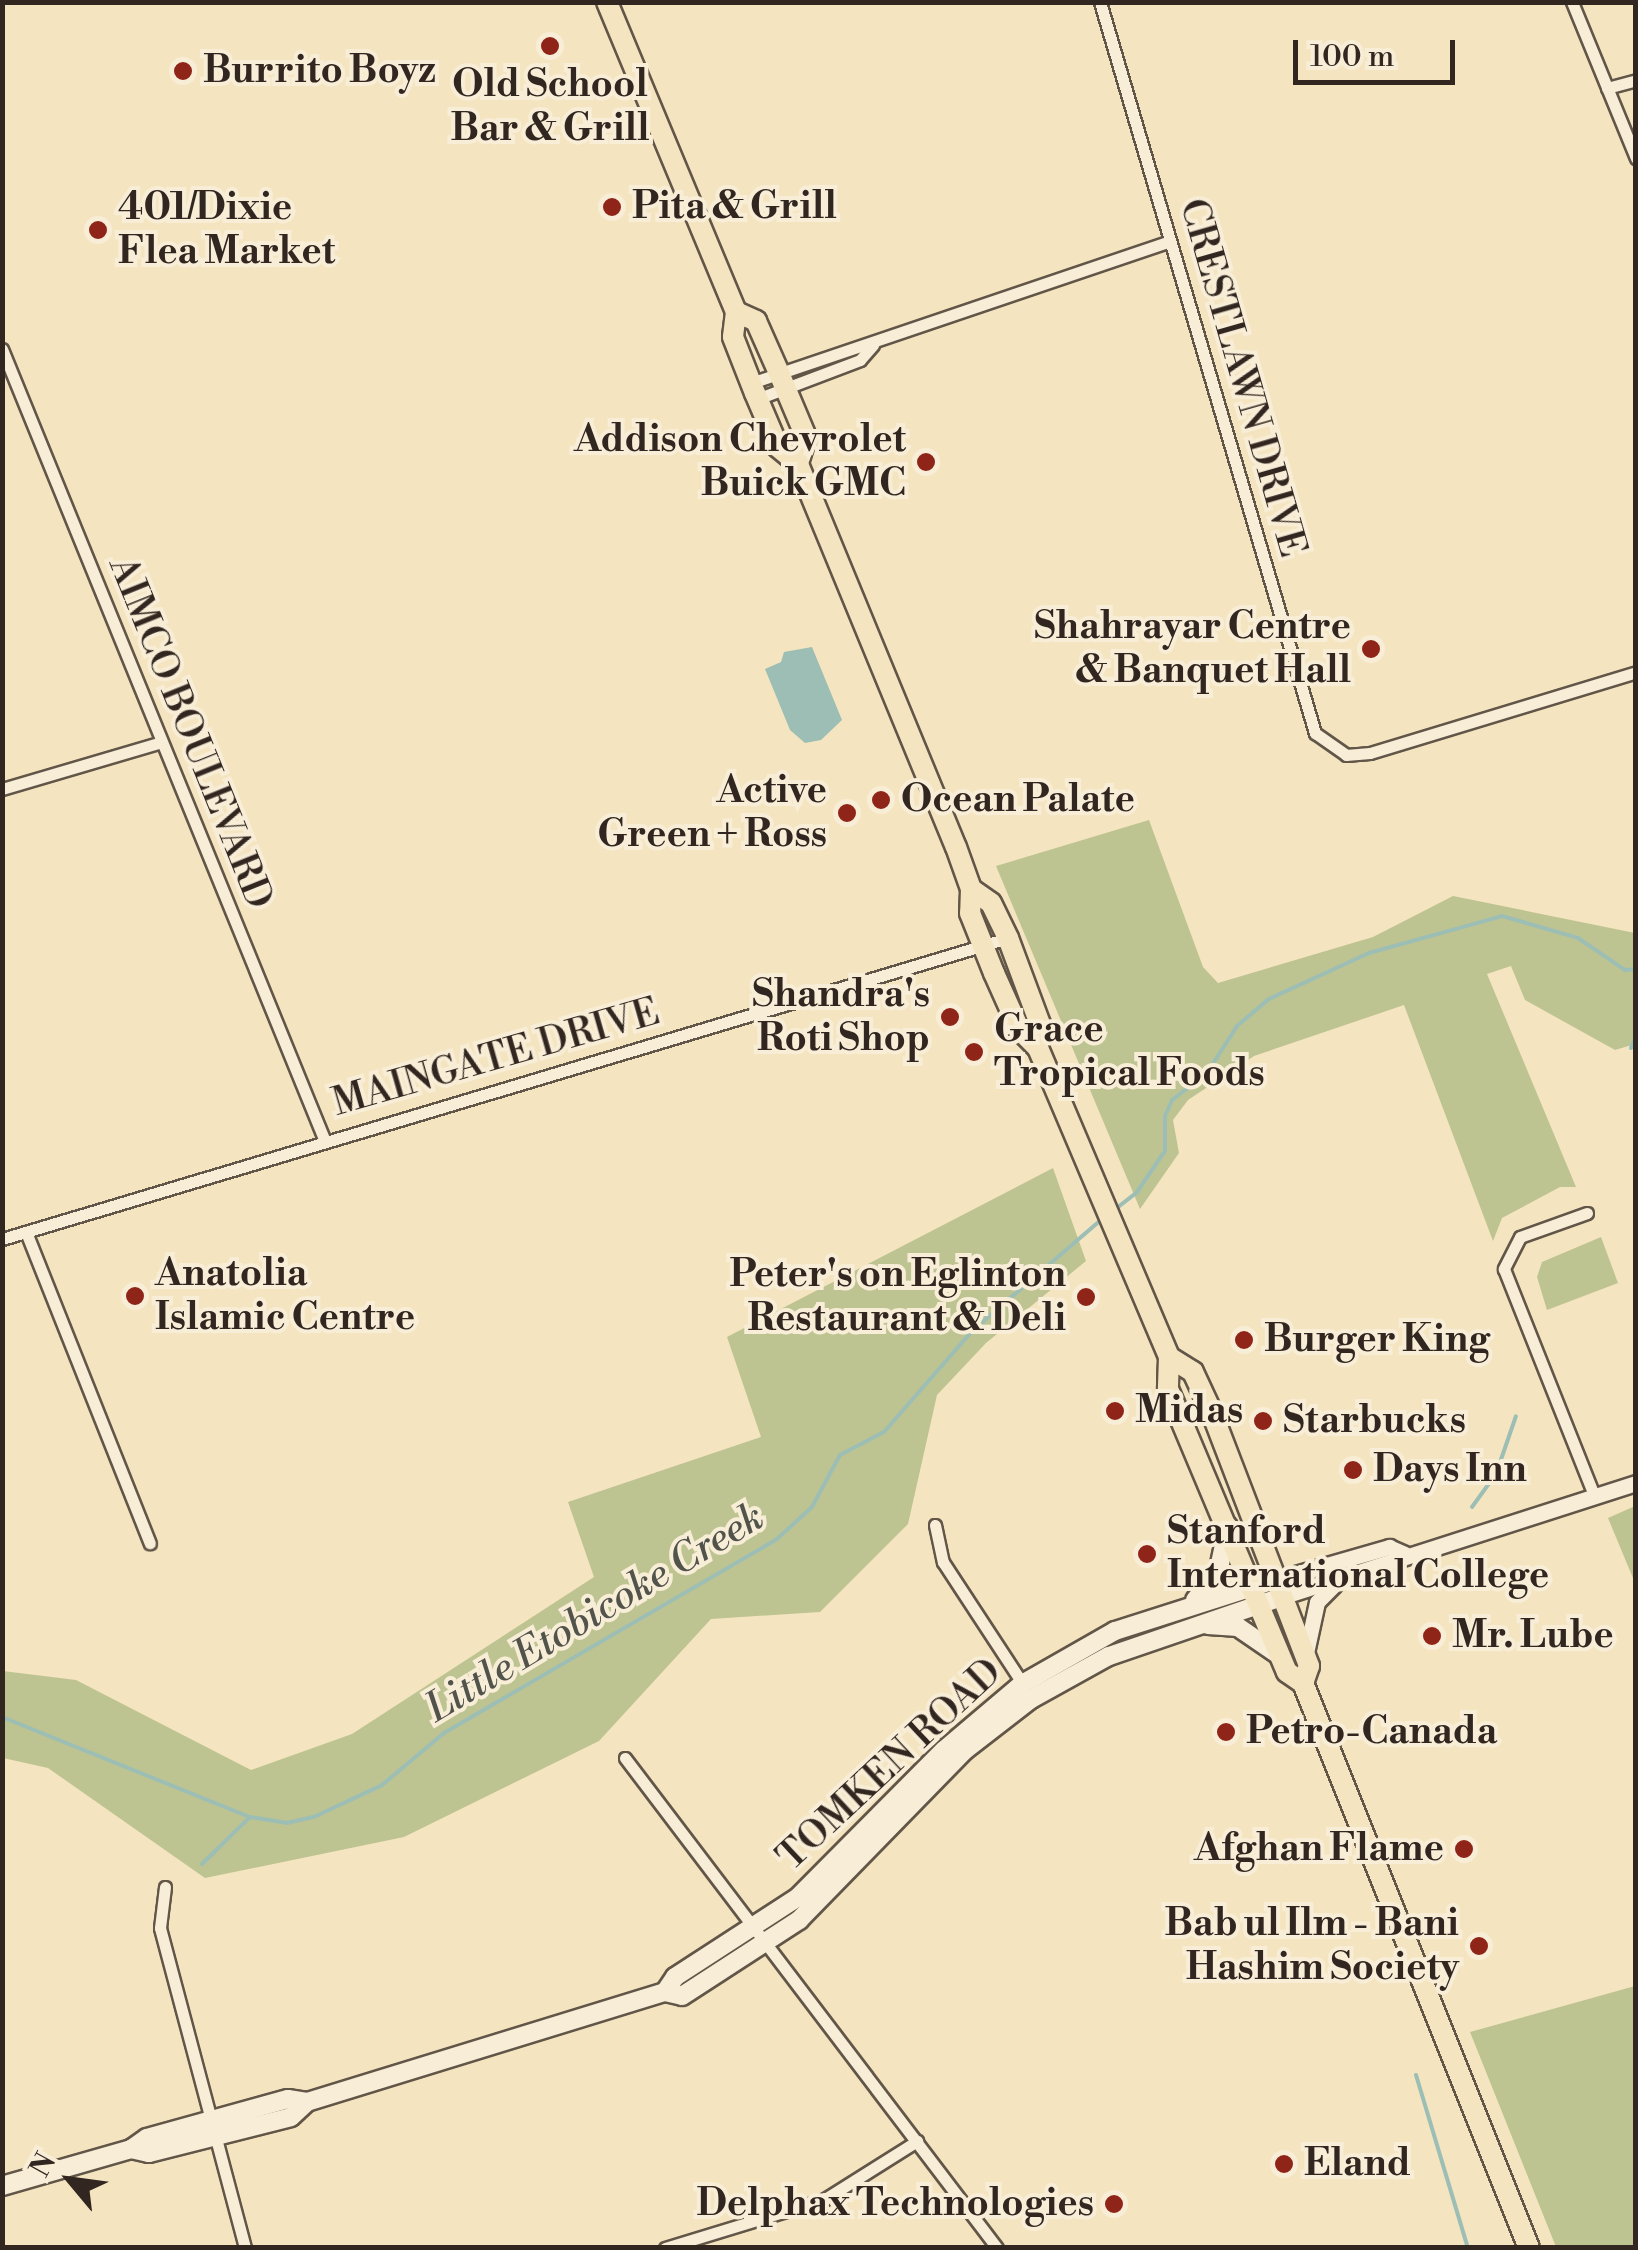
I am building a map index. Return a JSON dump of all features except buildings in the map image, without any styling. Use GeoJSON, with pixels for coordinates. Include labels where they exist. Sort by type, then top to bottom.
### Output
{"type":"FeatureCollection","features":[{"type":"Feature","properties":{"kind":"main road"},"geometry":{"type":"LineString","coordinates":[[607,2],[736,312],[733,337],[754,391],[778,447],[798,464],[971,889],[970,913],[1019,1029],[1038,1048],[1100,1205],[1168,1357],[1168,1389],[1280,1656]]}},
{"type":"Feature","properties":{"kind":"main road"},"geometry":{"type":"LineString","coordinates":[[736,312],[756,322],[783,380],[806,437],[798,464]]}},
{"type":"Feature","properties":{"kind":"main road"},"geometry":{"type":"LineString","coordinates":[[971,889],[992,903],[1008,938],[1040,1024],[1038,1048]]}},
{"type":"Feature","properties":{"kind":"main road"},"geometry":{"type":"LineString","coordinates":[[1168,1357],[1194,1372],[1281,1588],[1305,1657],[1303,1683]]}},
{"type":"Feature","properties":{"kind":"main road"},"geometry":{"type":"LineString","coordinates":[[1191,1604],[1218,1572],[1228,1525]]}},
{"type":"Feature","properties":{"kind":"main road","name":"TOMKEN ROAD"},"geometry":{"type":"LineString","coordinates":[[665,1992],[675,1977],[754,1929],[828,1870],[944,1750],[1115,1632],[1191,1604],[1281,1588]]}},
{"type":"Feature","properties":{"kind":"main road","name":"TOMKEN ROAD"},"geometry":{"type":"LineString","coordinates":[[2,2186],[131,2150],[148,2153],[215,2128],[291,2117],[308,2102],[665,1992],[682,1996],[766,1945],[816,1904],[1026,1691],[1192,1625],[1256,1594]]}},
{"type":"Feature","properties":{"kind":"main road"},"geometry":{"type":"LineString","coordinates":[[1192,1625],[1238,1627],[1280,1656],[1303,1683],[1530,2248]]}},
{"type":"Feature","properties":{"kind":"street","name":"CRESTLAWN DRIVE"},"geometry":{"type":"LineString","coordinates":[[1100,2],[1314,733],[1346,755],[1636,672]]}},
{"type":"Feature","properties":{"kind":"street"},"geometry":{"type":"LineString","coordinates":[[1572,2],[1636,158]]}},
{"type":"Feature","properties":{"kind":"street"},"geometry":{"type":"LineString","coordinates":[[1607,88],[1636,80]]}},
{"type":"Feature","properties":{"kind":"street"},"geometry":{"type":"LineString","coordinates":[[754,391],[860,360],[873,345],[1170,240]]}},
{"type":"Feature","properties":{"kind":"street","name":"AIMCO BOULEVARD"},"geometry":{"type":"LineString","coordinates":[[4,356],[158,744],[324,1139]]}},
{"type":"Feature","properties":{"kind":"street"},"geometry":{"type":"LineString","coordinates":[[2,789],[158,744]]}},
{"type":"Feature","properties":{"kind":"street","name":"MAINGATE DRIVE"},"geometry":{"type":"LineString","coordinates":[[2,1239],[324,1139],[985,948],[1008,938]]}},
{"type":"Feature","properties":{"kind":"street"},"geometry":{"type":"LineString","coordinates":[[1588,1213],[1520,1237],[1504,1269],[1594,1495]]}},
{"type":"Feature","properties":{"kind":"street"},"geometry":{"type":"LineString","coordinates":[[26,1232],[150,1543]]}},
{"type":"Feature","properties":{"kind":"street","name":"TOMKEN ROAD"},"geometry":{"type":"LineString","coordinates":[[1281,1588],[1337,1582],[1395,1564],[1405,1554],[1636,1483]]}},
{"type":"Feature","properties":{"kind":"street"},"geometry":{"type":"LineString","coordinates":[[935,1525],[942,1562],[1026,1691]]}},
{"type":"Feature","properties":{"kind":"street","name":"TOMKEN ROAD"},"geometry":{"type":"LineString","coordinates":[[1281,1588],[1390,1548],[1405,1554]]}},
{"type":"Feature","properties":{"kind":"street"},"geometry":{"type":"LineString","coordinates":[[1305,1657],[1317,1602],[1337,1582]]}},
{"type":"Feature","properties":{"kind":"street"},"geometry":{"type":"LineString","coordinates":[[624,1758],[997,2248]]}},
{"type":"Feature","properties":{"kind":"street"},"geometry":{"type":"LineString","coordinates":[[165,1887],[160,1928],[245,2248]]}},
{"type":"Feature","properties":{"kind":"street"},"geometry":{"type":"LineString","coordinates":[[665,2248],[825,2199],[918,2141]]}},
{"type":"Feature","properties":{"kind":"green space"},"geometry":{"type":"Polygon","coordinates":[[[1149,820],[1203,967],[1218,983],[1373,937],[1453,896],[1635,933],[1635,1044],[1615,1050],[1525,1000],[1511,966],[1487,974],[1576,1187],[1560,1187],[1502,1218],[1493,1241],[1404,1005],[1254,1056],[1188,1100],[1173,1120],[1179,1153],[1140,1209],[996,866],[1149,820]]]}},
{"type":"Feature","properties":{"kind":"green space"},"geometry":{"type":"Polygon","coordinates":[[[1053,1168],[1086,1261],[986,1343],[937,1395],[908,1524],[820,1612],[711,1619],[599,1741],[404,1837],[205,1878],[48,1768],[3,1758],[3,1671],[76,1680],[251,1770],[352,1734],[594,1577],[568,1502],[761,1437],[727,1337],[1053,1168]]]}},
{"type":"Feature","properties":{"kind":"green space"},"geometry":{"type":"Polygon","coordinates":[[[1601,1237],[1618,1283],[1547,1310],[1537,1277],[1542,1262],[1601,1237]]]}},
{"type":"Feature","properties":{"kind":"green space"},"geometry":{"type":"Polygon","coordinates":[[[1635,1506],[1635,1583],[1608,1518],[1635,1506]]]}},
{"type":"Feature","properties":{"kind":"green space"},"geometry":{"type":"Polygon","coordinates":[[[1635,1986],[1635,2247],[1556,2247],[1470,2032],[1635,1986]]]}},
{"type":"Feature","properties":{"kind":"water"},"geometry":{"type":"Polygon","coordinates":[[[812,647],[842,720],[821,740],[805,743],[790,730],[765,669],[781,662],[784,652],[812,647]]]}},
{"type":"Feature","properties":{"kind":"waterway","name":"Little Etobicoke Creek"},"geometry":{"type":"LineString","coordinates":[[1113,1211],[1137,1192],[1165,1151],[1165,1116],[1172,1100],[1207,1073],[1237,1026],[1269,999],[1369,953],[1502,916],[1578,938],[1625,970],[1636,969]]}},
{"type":"Feature","properties":{"kind":"waterway"},"geometry":{"type":"LineString","coordinates":[[1631,1048],[1636,1036]]}},
{"type":"Feature","properties":{"kind":"waterway","name":"Little Etobicoke Creek"},"geometry":{"type":"LineString","coordinates":[[2,1717],[250,1817],[287,1823],[314,1817],[382,1785],[444,1733],[777,1539],[812,1507],[840,1455],[884,1432],[973,1330],[1101,1220]]}},
{"type":"Feature","properties":{"kind":"waterway"},"geometry":{"type":"LineString","coordinates":[[1496,1474],[1516,1416]]}},
{"type":"Feature","properties":{"kind":"waterway"},"geometry":{"type":"LineString","coordinates":[[1472,1507],[1490,1482]]}},
{"type":"Feature","properties":{"kind":"waterway"},"geometry":{"type":"LineString","coordinates":[[202,1864],[250,1817]]}},
{"type":"Feature","properties":{"kind":"waterway"},"geometry":{"type":"LineString","coordinates":[[1416,2075],[1468,2248]]}},
{"type":"Feature","properties":{"kind":"place","name":"Old School Bar & Grill"},"geometry":{"type":"Point","coordinates":[550,46]}},
{"type":"Feature","properties":{"kind":"place","name":"Burrito Boyz"},"geometry":{"type":"Point","coordinates":[183,71]}},
{"type":"Feature","properties":{"kind":"place","name":"Pita & Grill"},"geometry":{"type":"Point","coordinates":[612,207]}},
{"type":"Feature","properties":{"kind":"place","name":"401/Dixie Flea Market"},"geometry":{"type":"Point","coordinates":[98,230]}},
{"type":"Feature","properties":{"kind":"place","name":"Addison Chevrolet Buick GMC"},"geometry":{"type":"Point","coordinates":[926,462]}},
{"type":"Feature","properties":{"kind":"place","name":"Shahrayar Centre & Banquet Hall"},"geometry":{"type":"Point","coordinates":[1371,649]}},
{"type":"Feature","properties":{"kind":"place","name":"Ocean Palate"},"geometry":{"type":"Point","coordinates":[881,800]}},
{"type":"Feature","properties":{"kind":"place","name":"Active Green + Ross"},"geometry":{"type":"Point","coordinates":[847,813]}},
{"type":"Feature","properties":{"kind":"place","name":"Shandra's Roti Shop"},"geometry":{"type":"Point","coordinates":[950,1017]}},
{"type":"Feature","properties":{"kind":"place","name":"Grace Tropical Foods"},"geometry":{"type":"Point","coordinates":[974,1052]}},
{"type":"Feature","properties":{"kind":"place","name":"Anatolia Islamic Centre"},"geometry":{"type":"Point","coordinates":[135,1296]}},
{"type":"Feature","properties":{"kind":"place","name":"Peter's on Eglinton Restaurant & Deli"},"geometry":{"type":"Point","coordinates":[1086,1297]}},
{"type":"Feature","properties":{"kind":"place","name":"Burger King"},"geometry":{"type":"Point","coordinates":[1244,1340]}},
{"type":"Feature","properties":{"kind":"place","name":"Midas"},"geometry":{"type":"Point","coordinates":[1115,1411]}},
{"type":"Feature","properties":{"kind":"place","name":"Starbucks"},"geometry":{"type":"Point","coordinates":[1263,1421]}},
{"type":"Feature","properties":{"kind":"place","name":"Days Inn"},"geometry":{"type":"Point","coordinates":[1353,1470]}},
{"type":"Feature","properties":{"kind":"place","name":"Stanford International College"},"geometry":{"type":"Point","coordinates":[1147,1554]}},
{"type":"Feature","properties":{"kind":"place","name":"Mr. Lube"},"geometry":{"type":"Point","coordinates":[1432,1636]}},
{"type":"Feature","properties":{"kind":"place","name":"Petro-Canada"},"geometry":{"type":"Point","coordinates":[1226,1732]}},
{"type":"Feature","properties":{"kind":"place","name":"Afghan Flame"},"geometry":{"type":"Point","coordinates":[1464,1849]}},
{"type":"Feature","properties":{"kind":"place","name":"Bab ul Ilm - Bani Hashim Society"},"geometry":{"type":"Point","coordinates":[1479,1946]}},
{"type":"Feature","properties":{"kind":"place","name":"Eland"},"geometry":{"type":"Point","coordinates":[1284,2164]}},
{"type":"Feature","properties":{"kind":"place","name":"Delphax Technologies"},"geometry":{"type":"Point","coordinates":[1114,2204]}}]}
